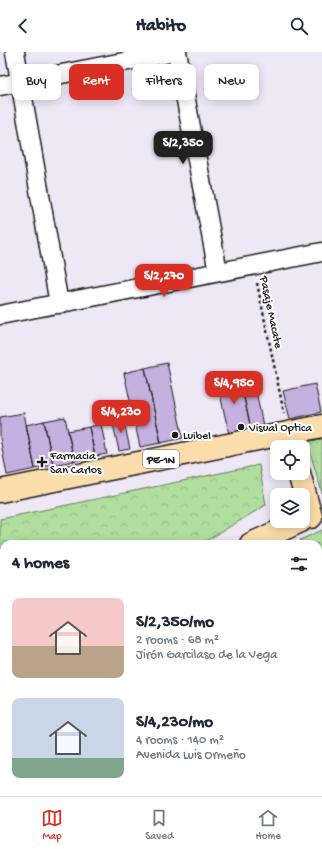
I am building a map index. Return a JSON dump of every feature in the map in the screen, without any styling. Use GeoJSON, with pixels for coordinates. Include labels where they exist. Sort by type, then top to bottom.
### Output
{"type":"FeatureCollection","features":[{"type":"Feature","properties":{"kind":"highway","name":"PE-1N"},"geometry":{"type":"LineString","coordinates":[[290,440],[322,426]]}},
{"type":"Feature","properties":{"kind":"highway","name":"PE-1N"},"geometry":{"type":"LineString","coordinates":[[0,491],[270,444]]}},
{"type":"Feature","properties":{"kind":"highway"},"geometry":{"type":"LineString","coordinates":[[260,540],[287,528]]}},
{"type":"Feature","properties":{"kind":"street"},"geometry":{"type":"LineString","coordinates":[[15,52],[17,64]]}},
{"type":"Feature","properties":{"kind":"street"},"geometry":{"type":"LineString","coordinates":[[61,74],[176,52],[218,272]]}},
{"type":"Feature","properties":{"kind":"street"},"geometry":{"type":"LineString","coordinates":[[0,86],[12,84]]}},
{"type":"Feature","properties":{"kind":"street"},"geometry":{"type":"LineString","coordinates":[[23,100],[59,304]]}},
{"type":"Feature","properties":{"kind":"street"},"geometry":{"type":"LineString","coordinates":[[0,315],[322,252]]}},
{"type":"Feature","properties":{"kind":"path","name":"Pasaje Macate"},"geometry":{"type":"LineString","coordinates":[[253,265],[290,440]]}},
{"type":"Feature","properties":{"kind":"green space"},"geometry":{"type":"Polygon","coordinates":[[[322,439],[322,493],[310,452],[310,441],[322,439]]]}},
{"type":"Feature","properties":{"kind":"green space"},"geometry":{"type":"Polygon","coordinates":[[[259,465],[266,505],[208,540],[0,540],[0,519],[259,465]]]}},
{"type":"Feature","properties":{"kind":"green space"},"geometry":{"type":"Polygon","coordinates":[[[322,530],[322,540],[300,540],[322,530]]]}},
{"type":"Feature","properties":{"kind":"building"},"geometry":{"type":"Polygon","coordinates":[[[167,363],[183,438],[161,443],[145,368],[167,363]]]}},
{"type":"Feature","properties":{"kind":"building"},"geometry":{"type":"Polygon","coordinates":[[[145,368],[161,443],[140,447],[124,373],[145,368]]]}},
{"type":"Feature","properties":{"kind":"building"},"geometry":{"type":"Polygon","coordinates":[[[239,377],[251,429],[229,434],[217,381],[239,377]]]}},
{"type":"Feature","properties":{"kind":"building"},"geometry":{"type":"Polygon","coordinates":[[[254,381],[263,426],[251,429],[241,383],[254,381]]]}},
{"type":"Feature","properties":{"kind":"building"},"geometry":{"type":"Polygon","coordinates":[[[315,384],[321,412],[290,419],[283,391],[315,384]]]}},
{"type":"Feature","properties":{"kind":"building"},"geometry":{"type":"Polygon","coordinates":[[[24,413],[35,469],[7,475],[0,438],[0,417],[24,413]]]}},
{"type":"Feature","properties":{"kind":"building"},"geometry":{"type":"Polygon","coordinates":[[[65,417],[74,461],[53,465],[44,421],[65,417]]]}},
{"type":"Feature","properties":{"kind":"building"},"geometry":{"type":"Polygon","coordinates":[[[123,417],[130,449],[119,451],[112,419],[123,417]]]}},
{"type":"Feature","properties":{"kind":"building"},"geometry":{"type":"Polygon","coordinates":[[[44,421],[53,465],[35,469],[26,425],[44,421]]]}},
{"type":"Feature","properties":{"kind":"building"},"geometry":{"type":"Polygon","coordinates":[[[101,424],[107,454],[95,456],[89,427],[101,424]]]}},
{"type":"Feature","properties":{"kind":"building"},"geometry":{"type":"Polygon","coordinates":[[[89,427],[95,456],[74,461],[68,431],[89,427]]]}},
{"type":"Feature","properties":{"kind":"place","name":"Visual Optica"},"geometry":{"type":"Point","coordinates":[241,427]}},
{"type":"Feature","properties":{"kind":"place","name":"Luibel"},"geometry":{"type":"Point","coordinates":[175,435]}},
{"type":"Feature","properties":{"kind":"place","name":"Farmacia San Carlos"},"geometry":{"type":"Point","coordinates":[42,462]}}]}
